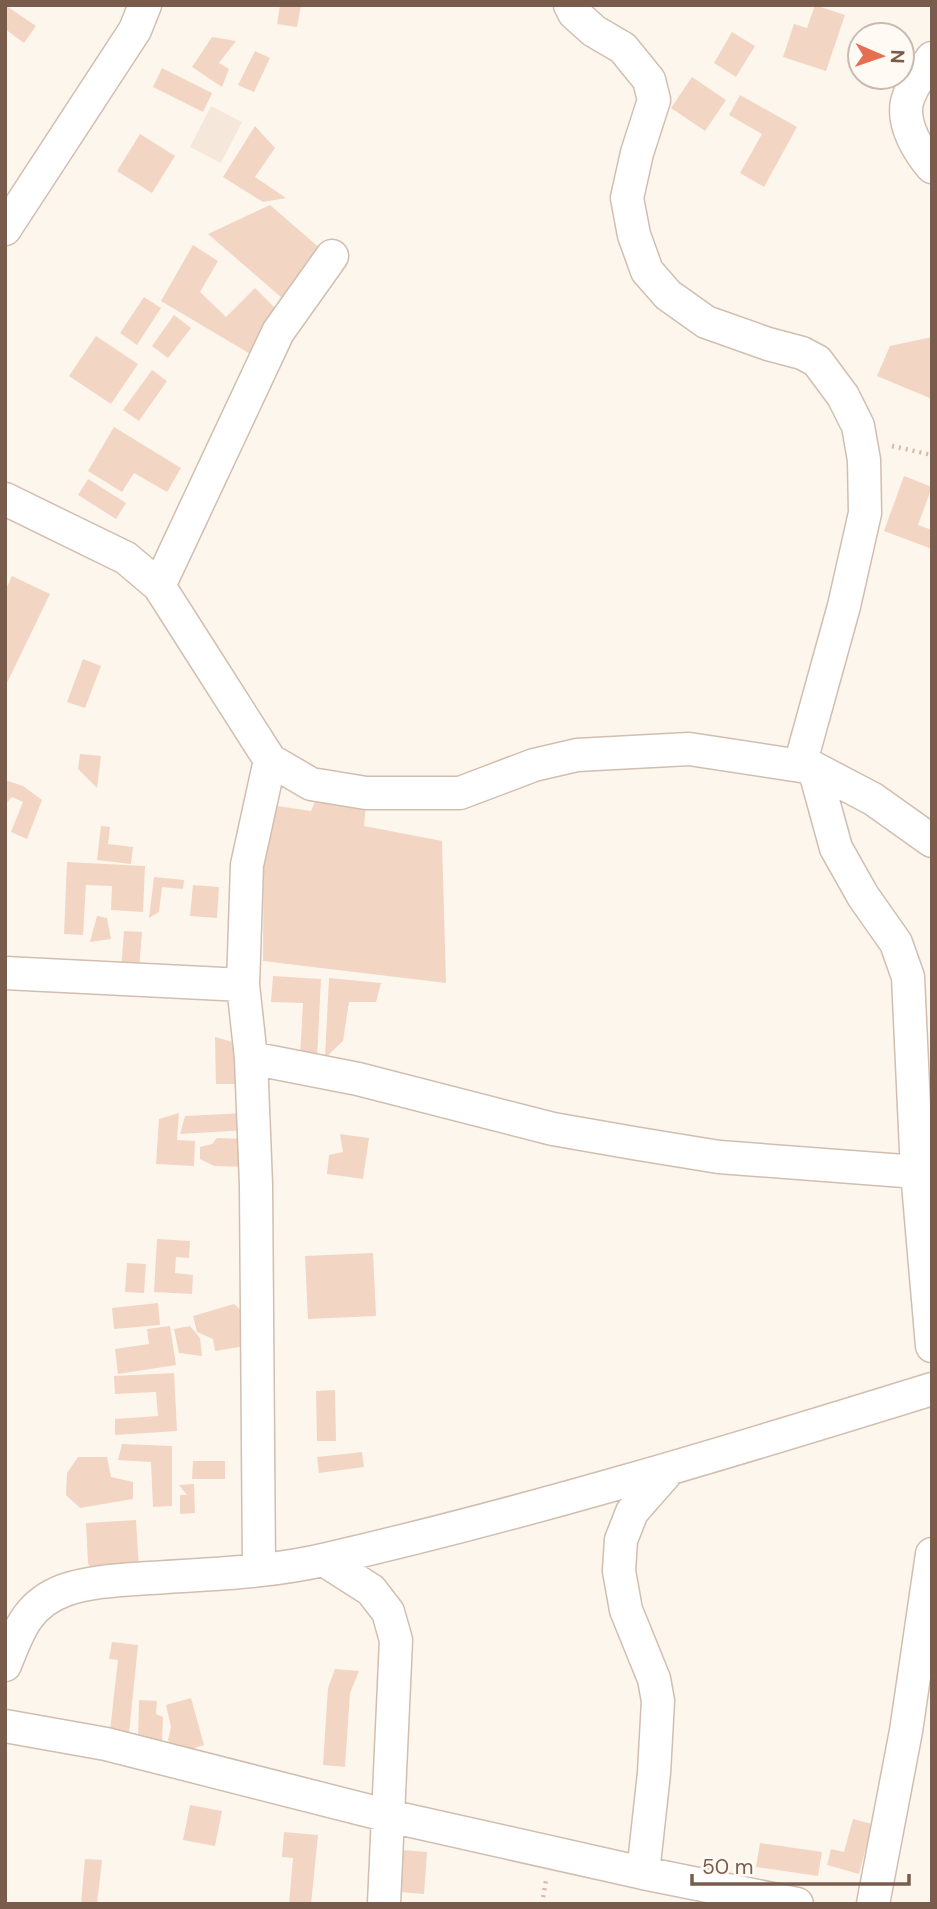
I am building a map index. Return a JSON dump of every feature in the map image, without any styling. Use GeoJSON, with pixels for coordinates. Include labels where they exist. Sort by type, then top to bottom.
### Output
{"type":"FeatureCollection","features":[{"type":"Feature","properties":{"kind":"street"},"geometry":{"type":"LineString","coordinates":[[5,229],[135,30],[145,5]]}},
{"type":"Feature","properties":{"kind":"street"},"geometry":{"type":"LineString","coordinates":[[570,5],[574,13],[594,31],[623,48],[635,59],[649,80],[654,100],[637,153],[627,198],[634,235],[647,271],[668,295],[705,323],[802,353],[817,361],[843,396],[858,426],[864,460],[864,513],[807,766],[836,848],[863,896],[896,943],[908,977],[917,1172],[932,1346]]}},
{"type":"Feature","properties":{"kind":"street"},"geometry":{"type":"LineString","coordinates":[[932,58],[907,101],[907,121],[922,155],[932,167]]}},
{"type":"Feature","properties":{"kind":"street"},"geometry":{"type":"LineString","coordinates":[[159,586],[278,332],[332,256]]}},
{"type":"Feature","properties":{"kind":"street"},"geometry":{"type":"LineString","coordinates":[[5,499],[126,558],[159,586],[270,760],[312,784],[366,793],[460,793],[534,765],[577,755],[689,749],[807,766],[873,799],[932,841]]}},
{"type":"Feature","properties":{"kind":"street"},"geometry":{"type":"LineString","coordinates":[[259,1570],[258,1341],[251,1058],[243,985],[247,865],[270,760]]}},
{"type":"Feature","properties":{"kind":"street"},"geometry":{"type":"LineString","coordinates":[[5,973],[243,985]]}},
{"type":"Feature","properties":{"kind":"street"},"geometry":{"type":"LineString","coordinates":[[251,1058],[358,1079],[554,1129],[639,1144],[719,1157],[917,1172]]}},
{"type":"Feature","properties":{"kind":"street"},"geometry":{"type":"LineString","coordinates":[[5,1665],[21,1626],[40,1601],[66,1589],[123,1581],[259,1570],[324,1560],[668,1471],[932,1389]]}},
{"type":"Feature","properties":{"kind":"street"},"geometry":{"type":"LineString","coordinates":[[643,1873],[654,1773],[658,1701],[654,1679],[626,1610],[619,1571],[621,1540],[632,1512],[668,1471]]}},
{"type":"Feature","properties":{"kind":"street"},"geometry":{"type":"LineString","coordinates":[[873,1904],[906,1731],[932,1554]]}},
{"type":"Feature","properties":{"kind":"street"},"geometry":{"type":"LineString","coordinates":[[324,1560],[371,1590],[388,1612],[396,1640],[383,1904]]}},
{"type":"Feature","properties":{"kind":"street"},"geometry":{"type":"LineString","coordinates":[[5,1726],[106,1744],[389,1816],[643,1873],[797,1904]]}},
{"type":"Feature","properties":{"kind":"path"},"geometry":{"type":"LineString","coordinates":[[861,439],[932,455]]}},
{"type":"Feature","properties":{"kind":"shaded area"},"geometry":{"type":"Polygon","coordinates":[[[211,106],[242,122],[221,163],[190,147],[211,106]]]}},
{"type":"Feature","properties":{"kind":"building"},"geometry":{"type":"Polygon","coordinates":[[[5,5],[36,26],[24,43],[5,29],[5,5]]]}},
{"type":"Feature","properties":{"kind":"building"},"geometry":{"type":"Polygon","coordinates":[[[280,5],[301,5],[297,27],[277,24],[280,5]]]}},
{"type":"Feature","properties":{"kind":"building"},"geometry":{"type":"Polygon","coordinates":[[[815,5],[845,15],[826,71],[783,57],[794,24],[807,28],[815,5]]]}},
{"type":"Feature","properties":{"kind":"building"},"geometry":{"type":"Polygon","coordinates":[[[732,32],[755,46],[736,77],[714,63],[732,32]]]}},
{"type":"Feature","properties":{"kind":"building"},"geometry":{"type":"Polygon","coordinates":[[[212,37],[236,41],[219,63],[229,69],[222,87],[192,67],[212,37]]]}},
{"type":"Feature","properties":{"kind":"building"},"geometry":{"type":"Polygon","coordinates":[[[255,51],[270,58],[254,92],[238,85],[255,51]]]}},
{"type":"Feature","properties":{"kind":"building"},"geometry":{"type":"Polygon","coordinates":[[[162,68],[212,93],[203,112],[153,87],[162,68]]]}},
{"type":"Feature","properties":{"kind":"building"},"geometry":{"type":"Polygon","coordinates":[[[692,77],[726,100],[705,131],[671,108],[692,77]]]}},
{"type":"Feature","properties":{"kind":"building"},"geometry":{"type":"Polygon","coordinates":[[[740,95],[797,127],[764,187],[740,173],[762,134],[729,115],[740,95]]]}},
{"type":"Feature","properties":{"kind":"building"},"geometry":{"type":"Polygon","coordinates":[[[255,126],[275,148],[255,177],[286,198],[263,202],[223,177],[255,126]]]}},
{"type":"Feature","properties":{"kind":"building"},"geometry":{"type":"Polygon","coordinates":[[[140,134],[175,156],[152,193],[117,171],[140,134]]]}},
{"type":"Feature","properties":{"kind":"building"},"geometry":{"type":"Polygon","coordinates":[[[270,205],[322,250],[282,298],[208,234],[270,205]]]}},
{"type":"Feature","properties":{"kind":"building"},"geometry":{"type":"Polygon","coordinates":[[[193,245],[218,261],[200,292],[226,317],[255,288],[278,311],[252,355],[161,301],[193,245]]]}},
{"type":"Feature","properties":{"kind":"building"},"geometry":{"type":"Polygon","coordinates":[[[144,297],[161,308],[137,345],[120,333],[144,297]]]}},
{"type":"Feature","properties":{"kind":"building"},"geometry":{"type":"Polygon","coordinates":[[[174,315],[191,328],[168,358],[152,346],[174,315]]]}},
{"type":"Feature","properties":{"kind":"building"},"geometry":{"type":"Polygon","coordinates":[[[96,336],[138,364],[111,404],[69,376],[96,336]]]}},
{"type":"Feature","properties":{"kind":"building"},"geometry":{"type":"Polygon","coordinates":[[[932,337],[932,399],[877,376],[890,346],[932,337]]]}},
{"type":"Feature","properties":{"kind":"building"},"geometry":{"type":"Polygon","coordinates":[[[152,370],[167,381],[139,421],[123,410],[152,370]]]}},
{"type":"Feature","properties":{"kind":"building"},"geometry":{"type":"Polygon","coordinates":[[[114,427],[181,468],[167,492],[134,473],[122,492],[88,471],[114,427]]]}},
{"type":"Feature","properties":{"kind":"building"},"geometry":{"type":"Polygon","coordinates":[[[904,476],[932,487],[918,525],[932,530],[932,549],[884,531],[904,476]]]}},
{"type":"Feature","properties":{"kind":"building"},"geometry":{"type":"Polygon","coordinates":[[[88,479],[126,503],[116,519],[78,495],[88,479]]]}},
{"type":"Feature","properties":{"kind":"building"},"geometry":{"type":"Polygon","coordinates":[[[12,576],[50,594],[5,687],[5,591],[12,576]]]}},
{"type":"Feature","properties":{"kind":"building"},"geometry":{"type":"Polygon","coordinates":[[[83,659],[101,666],[85,708],[67,702],[83,659]]]}},
{"type":"Feature","properties":{"kind":"building"},"geometry":{"type":"Polygon","coordinates":[[[80,754],[101,756],[97,788],[78,769],[80,754]]]}},
{"type":"Feature","properties":{"kind":"building"},"geometry":{"type":"Polygon","coordinates":[[[5,780],[23,786],[42,800],[27,839],[11,832],[23,802],[12,797],[5,805],[5,780]]]}},
{"type":"Feature","properties":{"kind":"building"},"geometry":{"type":"Polygon","coordinates":[[[316,799],[366,805],[364,826],[442,841],[446,983],[263,961],[264,804],[311,811],[316,799]]]}},
{"type":"Feature","properties":{"kind":"building"},"geometry":{"type":"Polygon","coordinates":[[[101,826],[110,827],[108,844],[133,847],[131,864],[97,860],[101,826]]]}},
{"type":"Feature","properties":{"kind":"building"},"geometry":{"type":"Polygon","coordinates":[[[67,862],[145,866],[143,912],[111,910],[112,886],[86,885],[83,935],[64,934],[67,862]]]}},
{"type":"Feature","properties":{"kind":"building"},"geometry":{"type":"Polygon","coordinates":[[[154,877],[184,880],[183,889],[162,887],[159,912],[149,918],[154,877]]]}},
{"type":"Feature","properties":{"kind":"building"},"geometry":{"type":"Polygon","coordinates":[[[193,885],[219,887],[217,918],[190,916],[193,885]]]}},
{"type":"Feature","properties":{"kind":"building"},"geometry":{"type":"Polygon","coordinates":[[[97,916],[107,918],[111,939],[90,942],[97,916]]]}},
{"type":"Feature","properties":{"kind":"building"},"geometry":{"type":"Polygon","coordinates":[[[124,931],[142,932],[139,971],[121,970],[124,931]]]}},
{"type":"Feature","properties":{"kind":"building"},"geometry":{"type":"Polygon","coordinates":[[[273,976],[321,979],[317,1059],[300,1058],[303,1003],[271,1002],[273,976]]]}},
{"type":"Feature","properties":{"kind":"building"},"geometry":{"type":"Polygon","coordinates":[[[329,978],[381,983],[376,1002],[349,1002],[343,1041],[325,1058],[329,978]]]}},
{"type":"Feature","properties":{"kind":"building"},"geometry":{"type":"Polygon","coordinates":[[[215,1037],[236,1043],[237,1084],[216,1084],[215,1037]]]}},
{"type":"Feature","properties":{"kind":"building"},"geometry":{"type":"Polygon","coordinates":[[[179,1113],[177,1140],[195,1141],[194,1166],[156,1164],[159,1119],[179,1113]]]}},
{"type":"Feature","properties":{"kind":"building"},"geometry":{"type":"Polygon","coordinates":[[[247,1113],[248,1130],[180,1134],[185,1116],[247,1113]]]}},
{"type":"Feature","properties":{"kind":"building"},"geometry":{"type":"Polygon","coordinates":[[[340,1134],[369,1138],[363,1179],[327,1174],[329,1155],[343,1152],[340,1134]]]}},
{"type":"Feature","properties":{"kind":"building"},"geometry":{"type":"Polygon","coordinates":[[[217,1138],[245,1139],[244,1167],[214,1166],[200,1159],[200,1147],[212,1144],[217,1138]]]}},
{"type":"Feature","properties":{"kind":"building"},"geometry":{"type":"Polygon","coordinates":[[[157,1239],[190,1241],[189,1258],[176,1257],[175,1273],[193,1275],[192,1294],[154,1292],[157,1239]]]}},
{"type":"Feature","properties":{"kind":"building"},"geometry":{"type":"Polygon","coordinates":[[[373,1253],[376,1316],[308,1319],[305,1256],[373,1253]]]}},
{"type":"Feature","properties":{"kind":"building"},"geometry":{"type":"Polygon","coordinates":[[[127,1263],[146,1264],[144,1293],[125,1292],[127,1263]]]}},
{"type":"Feature","properties":{"kind":"building"},"geometry":{"type":"Polygon","coordinates":[[[158,1303],[160,1325],[114,1329],[112,1308],[158,1303]]]}},
{"type":"Feature","properties":{"kind":"building"},"geometry":{"type":"Polygon","coordinates":[[[234,1304],[246,1315],[251,1345],[215,1351],[213,1339],[197,1332],[193,1316],[234,1304]]]}},
{"type":"Feature","properties":{"kind":"building"},"geometry":{"type":"Polygon","coordinates":[[[170,1326],[176,1365],[118,1374],[115,1349],[149,1344],[147,1329],[170,1326]]]}},
{"type":"Feature","properties":{"kind":"building"},"geometry":{"type":"Polygon","coordinates":[[[190,1326],[200,1338],[202,1356],[179,1353],[174,1329],[190,1326]]]}},
{"type":"Feature","properties":{"kind":"building"},"geometry":{"type":"Polygon","coordinates":[[[174,1373],[177,1431],[115,1435],[115,1419],[158,1416],[156,1392],[115,1394],[114,1376],[174,1373]]]}},
{"type":"Feature","properties":{"kind":"building"},"geometry":{"type":"Polygon","coordinates":[[[335,1390],[336,1441],[317,1441],[316,1391],[335,1390]]]}},
{"type":"Feature","properties":{"kind":"building"},"geometry":{"type":"Polygon","coordinates":[[[122,1444],[172,1446],[172,1506],[153,1507],[151,1462],[118,1460],[122,1444]]]}},
{"type":"Feature","properties":{"kind":"building"},"geometry":{"type":"Polygon","coordinates":[[[362,1452],[364,1467],[319,1473],[317,1457],[362,1452]]]}},
{"type":"Feature","properties":{"kind":"building"},"geometry":{"type":"Polygon","coordinates":[[[78,1457],[107,1457],[111,1477],[133,1482],[133,1499],[80,1508],[66,1495],[67,1473],[78,1457]]]}},
{"type":"Feature","properties":{"kind":"building"},"geometry":{"type":"Polygon","coordinates":[[[193,1461],[225,1461],[225,1479],[192,1479],[193,1461]]]}},
{"type":"Feature","properties":{"kind":"building"},"geometry":{"type":"Polygon","coordinates":[[[194,1484],[195,1513],[180,1514],[180,1495],[187,1495],[179,1485],[194,1484]]]}},
{"type":"Feature","properties":{"kind":"building"},"geometry":{"type":"Polygon","coordinates":[[[136,1520],[139,1569],[92,1572],[88,1563],[86,1523],[136,1520]]]}},
{"type":"Feature","properties":{"kind":"building"},"geometry":{"type":"Polygon","coordinates":[[[112,1642],[138,1645],[129,1733],[110,1731],[118,1660],[109,1659],[112,1642]]]}},
{"type":"Feature","properties":{"kind":"building"},"geometry":{"type":"Polygon","coordinates":[[[335,1669],[359,1671],[350,1693],[345,1767],[323,1765],[328,1688],[335,1669]]]}},
{"type":"Feature","properties":{"kind":"building"},"geometry":{"type":"Polygon","coordinates":[[[191,1698],[204,1745],[178,1753],[168,1740],[171,1727],[166,1705],[191,1698]]]}},
{"type":"Feature","properties":{"kind":"building"},"geometry":{"type":"Polygon","coordinates":[[[139,1700],[157,1701],[156,1714],[163,1717],[162,1742],[138,1741],[139,1700]]]}},
{"type":"Feature","properties":{"kind":"building"},"geometry":{"type":"Polygon","coordinates":[[[190,1805],[222,1811],[215,1846],[183,1840],[190,1805]]]}},
{"type":"Feature","properties":{"kind":"building"},"geometry":{"type":"Polygon","coordinates":[[[853,1819],[872,1824],[859,1874],[827,1865],[831,1849],[844,1852],[853,1819]]]}},
{"type":"Feature","properties":{"kind":"building"},"geometry":{"type":"Polygon","coordinates":[[[284,1832],[318,1835],[311,1904],[289,1904],[293,1858],[282,1857],[284,1832]]]}},
{"type":"Feature","properties":{"kind":"building"},"geometry":{"type":"Polygon","coordinates":[[[760,1843],[822,1852],[818,1876],[756,1867],[760,1843]]]}},
{"type":"Feature","properties":{"kind":"building"},"geometry":{"type":"Polygon","coordinates":[[[402,1850],[427,1852],[424,1894],[400,1892],[402,1850]]]}},
{"type":"Feature","properties":{"kind":"building"},"geometry":{"type":"Polygon","coordinates":[[[85,1859],[102,1860],[97,1904],[81,1904],[85,1859]]]}}]}
